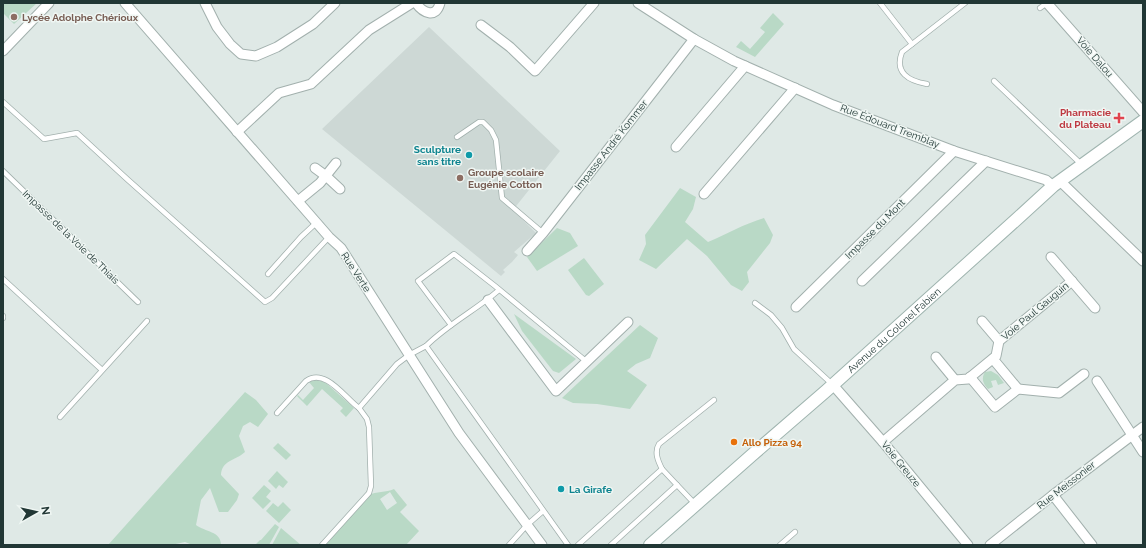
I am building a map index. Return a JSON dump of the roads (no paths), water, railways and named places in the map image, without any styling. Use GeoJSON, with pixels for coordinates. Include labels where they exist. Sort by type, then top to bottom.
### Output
{"type":"FeatureCollection","features":[{"type":"Feature","properties":{"kind":"street"},"geometry":{"type":"LineString","coordinates":[[3,51],[49,3]]}},
{"type":"Feature","properties":{"kind":"street","name":"Rue Verte"},"geometry":{"type":"LineString","coordinates":[[125,3],[316,223],[341,248],[459,433],[542,545]]}},
{"type":"Feature","properties":{"kind":"street"},"geometry":{"type":"LineString","coordinates":[[205,3],[225,39],[241,54],[250,56],[260,55],[277,47],[313,24],[335,3]]}},
{"type":"Feature","properties":{"kind":"street"},"geometry":{"type":"LineString","coordinates":[[237,132],[279,93],[311,84],[369,30],[412,3]]}},
{"type":"Feature","properties":{"kind":"street"},"geometry":{"type":"LineString","coordinates":[[416,3],[421,9],[431,13],[434,13],[440,3]]}},
{"type":"Feature","properties":{"kind":"street"},"geometry":{"type":"LineString","coordinates":[[481,25],[510,47],[536,72],[594,3]]}},
{"type":"Feature","properties":{"kind":"street","name":"Rue Édouard Tremblay"},"geometry":{"type":"LineString","coordinates":[[638,3],[694,39],[745,66],[833,105],[954,151],[1056,183],[1143,261]]}},
{"type":"Feature","properties":{"kind":"street","name":"Voie Dalou"},"geometry":{"type":"LineString","coordinates":[[1045,5],[1143,112]]}},
{"type":"Feature","properties":{"kind":"street","name":"Impasse André Kommer"},"geometry":{"type":"LineString","coordinates":[[527,251],[543,233],[694,39]]}},
{"type":"Feature","properties":{"kind":"street"},"geometry":{"type":"LineString","coordinates":[[676,147],[745,66]]}},
{"type":"Feature","properties":{"kind":"street"},"geometry":{"type":"LineString","coordinates":[[704,194],[795,88]]}},
{"type":"Feature","properties":{"kind":"street","name":"Avenue du Colonel Fabien"},"geometry":{"type":"LineString","coordinates":[[650,545],[833,384],[1056,183],[1082,166],[1143,121]]}},
{"type":"Feature","properties":{"kind":"street","name":"Impasse du Mont"},"geometry":{"type":"LineString","coordinates":[[796,307],[954,151]]}},
{"type":"Feature","properties":{"kind":"street"},"geometry":{"type":"LineString","coordinates":[[862,281],[986,161]]}},
{"type":"Feature","properties":{"kind":"street"},"geometry":{"type":"LineString","coordinates":[[298,201],[320,183],[336,163]]}},
{"type":"Feature","properties":{"kind":"street"},"geometry":{"type":"LineString","coordinates":[[315,168],[340,189]]}},
{"type":"Feature","properties":{"kind":"street"},"geometry":{"type":"LineString","coordinates":[[1051,257],[1095,308]]}},
{"type":"Feature","properties":{"kind":"street","name":"Voie Paul Gauguin"},"geometry":{"type":"LineString","coordinates":[[993,359],[996,356],[999,342],[1072,281]]}},
{"type":"Feature","properties":{"kind":"street"},"geometry":{"type":"LineString","coordinates":[[488,300],[556,391],[628,322]]}},
{"type":"Feature","properties":{"kind":"street","name":"Voie Paul Gauguin"},"geometry":{"type":"LineString","coordinates":[[982,321],[999,342]]}},
{"type":"Feature","properties":{"kind":"street"},"geometry":{"type":"LineString","coordinates":[[936,357],[955,380]]}},
{"type":"Feature","properties":{"kind":"street"},"geometry":{"type":"LineString","coordinates":[[883,442],[955,380],[968,379],[993,359],[1018,389],[1058,393],[1084,374]]}},
{"type":"Feature","properties":{"kind":"street"},"geometry":{"type":"LineString","coordinates":[[970,377],[995,408],[1018,389]]}},
{"type":"Feature","properties":{"kind":"street"},"geometry":{"type":"LineString","coordinates":[[1098,381],[1143,452]]}},
{"type":"Feature","properties":{"kind":"street","name":"Voie Greuze"},"geometry":{"type":"LineString","coordinates":[[833,384],[968,545]]}},
{"type":"Feature","properties":{"kind":"street","name":"Rue Meissonier"},"geometry":{"type":"LineString","coordinates":[[990,545],[1143,427]]}},
{"type":"Feature","properties":{"kind":"street"},"geometry":{"type":"LineString","coordinates":[[1053,495],[1092,545]]}},
{"type":"Feature","properties":{"kind":"lane"},"geometry":{"type":"LineString","coordinates":[[880,3],[912,44]]}},
{"type":"Feature","properties":{"kind":"lane"},"geometry":{"type":"LineString","coordinates":[[927,84],[913,81],[901,70],[900,59],[902,52],[965,3]]}},
{"type":"Feature","properties":{"kind":"lane"},"geometry":{"type":"LineString","coordinates":[[994,81],[1082,166]]}},
{"type":"Feature","properties":{"kind":"lane"},"geometry":{"type":"LineString","coordinates":[[3,102],[44,139],[77,133],[266,302],[272,298],[329,237]]}},
{"type":"Feature","properties":{"kind":"lane"},"geometry":{"type":"LineString","coordinates":[[457,137],[479,122],[482,122],[488,126],[496,140],[502,198],[543,233]]}},
{"type":"Feature","properties":{"kind":"lane","name":"Impasse de la Voie de Thiais"},"geometry":{"type":"LineString","coordinates":[[3,171],[138,302]]}},
{"type":"Feature","properties":{"kind":"lane"},"geometry":{"type":"LineString","coordinates":[[268,274],[301,237],[316,223]]}},
{"type":"Feature","properties":{"kind":"lane"},"geometry":{"type":"LineString","coordinates":[[451,325],[418,281],[454,254],[587,362]]}},
{"type":"Feature","properties":{"kind":"lane"},"geometry":{"type":"LineString","coordinates":[[3,279],[102,370]]}},
{"type":"Feature","properties":{"kind":"lane"},"geometry":{"type":"LineString","coordinates":[[358,408],[397,364],[409,355],[426,346],[451,325],[488,300],[499,290]]}},
{"type":"Feature","properties":{"kind":"lane"},"geometry":{"type":"LineString","coordinates":[[755,303],[771,315],[782,328],[794,349],[826,380],[833,384]]}},
{"type":"Feature","properties":{"kind":"lane"},"geometry":{"type":"LineString","coordinates":[[60,417],[147,321]]}},
{"type":"Feature","properties":{"kind":"lane"},"geometry":{"type":"LineString","coordinates":[[426,346],[542,511],[568,545]]}},
{"type":"Feature","properties":{"kind":"lane"},"geometry":{"type":"LineString","coordinates":[[277,413],[306,381],[312,377],[318,376],[327,380],[358,408],[367,419],[370,427],[371,486],[369,492],[322,545]]}},
{"type":"Feature","properties":{"kind":"lane"},"geometry":{"type":"LineString","coordinates":[[695,504],[662,468],[658,460],[656,450],[659,444],[714,400]]}},
{"type":"Feature","properties":{"kind":"lane"},"geometry":{"type":"LineString","coordinates":[[578,545],[662,468]]}},
{"type":"Feature","properties":{"kind":"lane"},"geometry":{"type":"LineString","coordinates":[[611,545],[677,485]]}},
{"type":"Feature","properties":{"kind":"lane"},"geometry":{"type":"LineString","coordinates":[[509,545],[542,511]]}},
{"type":"Feature","properties":{"kind":"lane"},"geometry":{"type":"LineString","coordinates":[[780,545],[794,532]]}},
{"type":"Feature","properties":{"kind":"place","name":"Lycée Adolphe Chérioux"},"geometry":{"type":"Point","coordinates":[14,17]}},
{"type":"Feature","properties":{"kind":"place","name":"Pharmacie du Plateau"},"geometry":{"type":"Point","coordinates":[1119,118]}},
{"type":"Feature","properties":{"kind":"place","name":"Sculpture sans titre"},"geometry":{"type":"Point","coordinates":[469,155]}},
{"type":"Feature","properties":{"kind":"place","name":"Groupe scolaire Eugénie Cotton"},"geometry":{"type":"Point","coordinates":[460,178]}},
{"type":"Feature","properties":{"kind":"place","name":"Allo Pizza 94"},"geometry":{"type":"Point","coordinates":[734,442]}},
{"type":"Feature","properties":{"kind":"place","name":"La Girafe"},"geometry":{"type":"Point","coordinates":[561,489]}}]}
